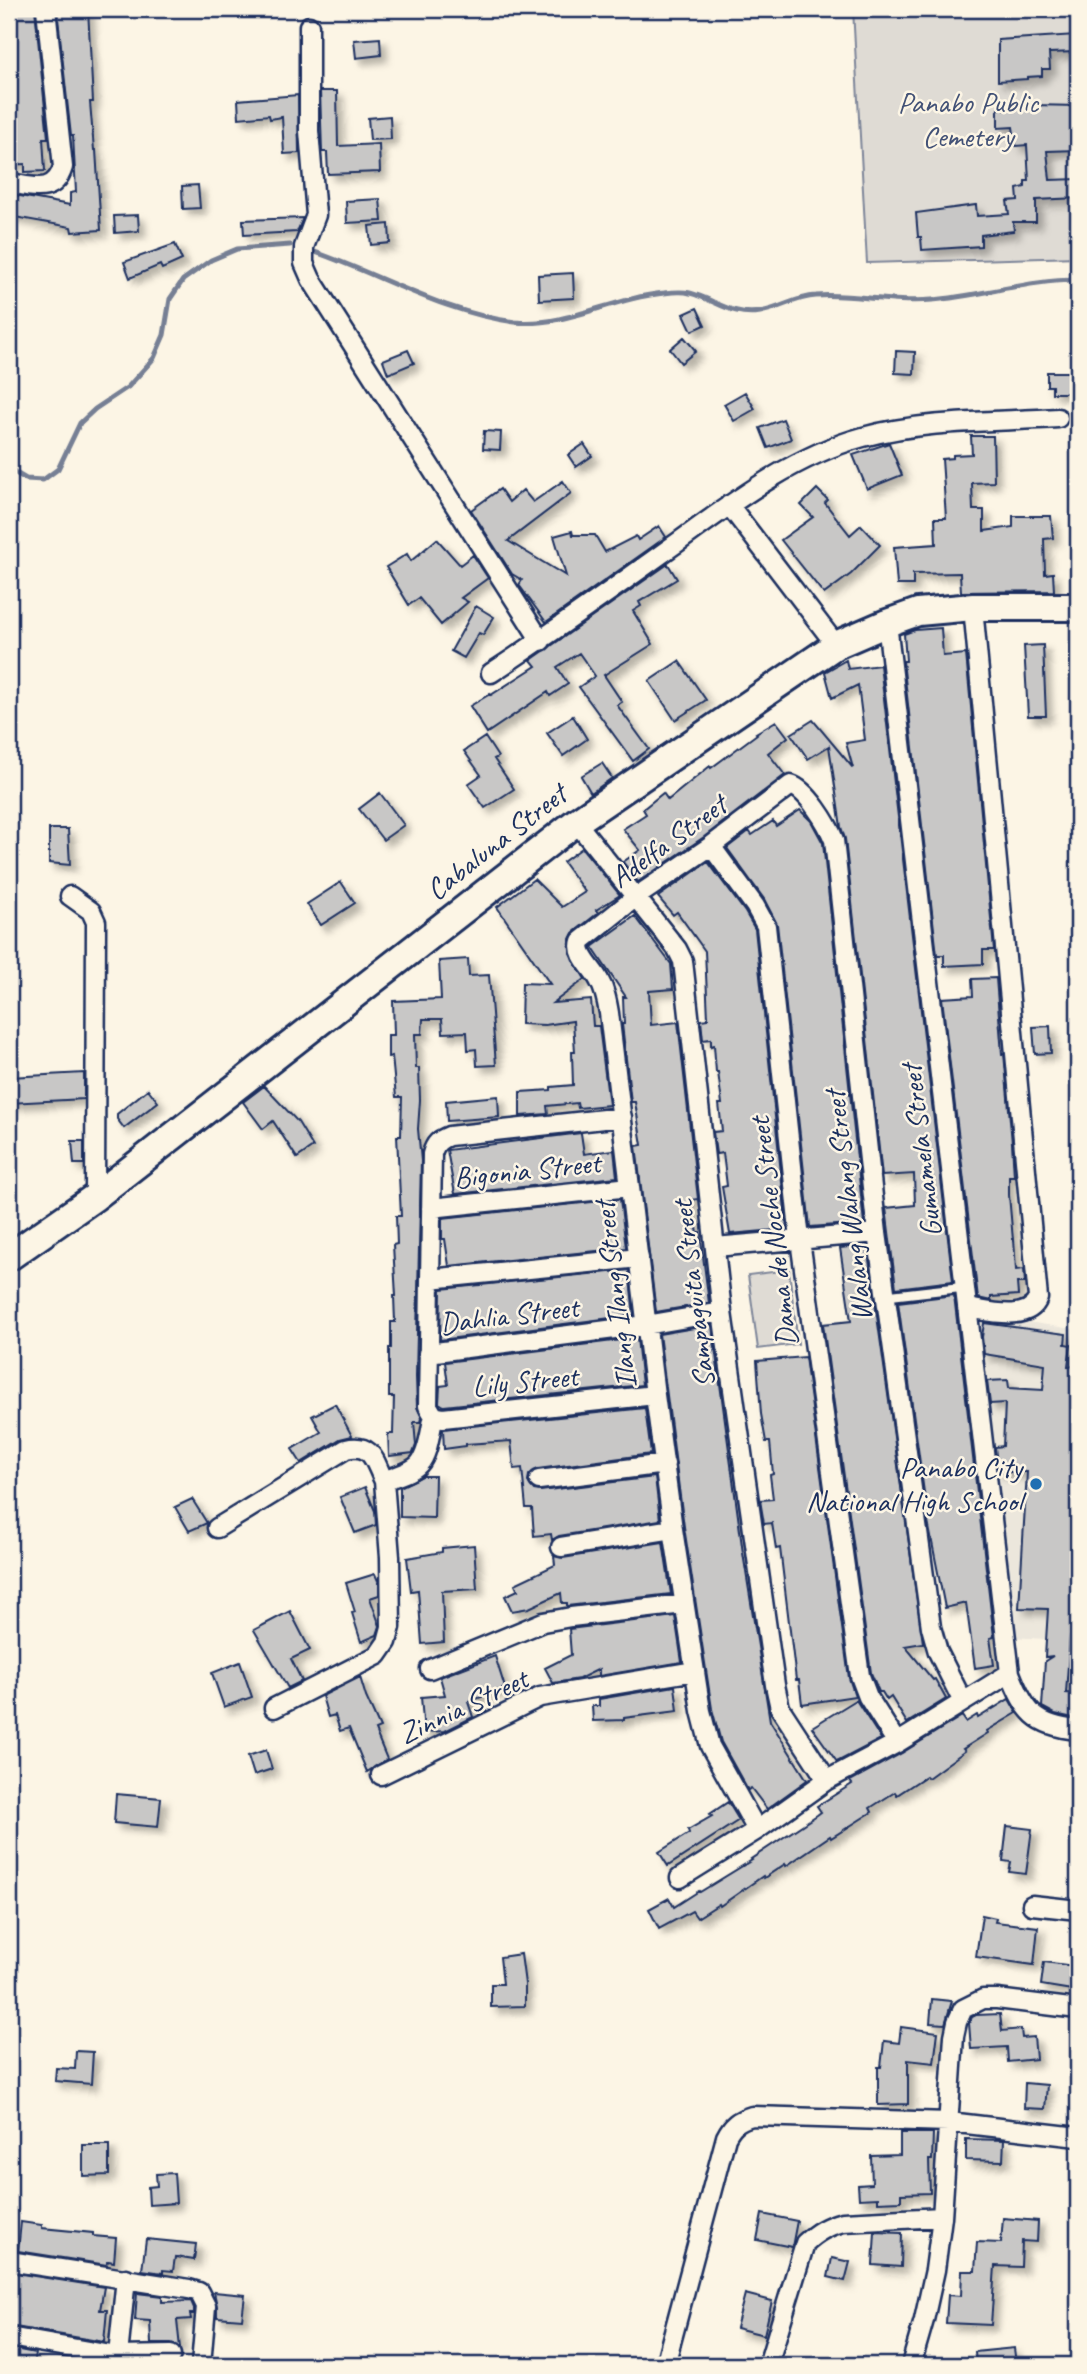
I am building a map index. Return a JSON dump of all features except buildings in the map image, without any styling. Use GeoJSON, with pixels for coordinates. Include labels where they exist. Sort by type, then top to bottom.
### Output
{"type":"FeatureCollection","features":[{"type":"Feature","properties":{"kind":"main road","name":"Cabaluna Street"},"geometry":{"type":"LineString","coordinates":[[9,1256],[94,1197],[576,822],[836,645],[918,612],[973,607],[1078,607]]}},
{"type":"Feature","properties":{"kind":"street"},"geometry":{"type":"LineString","coordinates":[[9,183],[45,187],[60,178],[63,167],[46,9]]}},
{"type":"Feature","properties":{"kind":"street"},"geometry":{"type":"LineString","coordinates":[[309,26],[309,131],[316,215],[304,247],[307,271],[541,641]]}},
{"type":"Feature","properties":{"kind":"street"},"geometry":{"type":"LineString","coordinates":[[491,673],[541,641],[729,505],[802,461],[835,446],[862,437],[920,426],[1058,418]]}},
{"type":"Feature","properties":{"kind":"street"},"geometry":{"type":"LineString","coordinates":[[729,505],[836,645]]}},
{"type":"Feature","properties":{"kind":"street"},"geometry":{"type":"LineString","coordinates":[[967,1308],[1025,1312],[1035,1307],[1038,1298],[973,607]]}},
{"type":"Feature","properties":{"kind":"street","name":"Gumamela Street"},"geometry":{"type":"LineString","coordinates":[[887,623],[1010,1673],[1020,1697],[1040,1722],[1078,1730]]}},
{"type":"Feature","properties":{"kind":"street","name":"Adelfa Street"},"geometry":{"type":"LineString","coordinates":[[582,954],[579,950],[581,941],[636,897],[711,846],[787,787],[795,786],[800,790]]}},
{"type":"Feature","properties":{"kind":"street","name":"Walang Walang Street"},"geometry":{"type":"LineString","coordinates":[[800,790],[825,821],[834,840],[877,1233],[932,1627],[938,1652],[963,1702]]}},
{"type":"Feature","properties":{"kind":"street","name":"Sampaguita Street"},"geometry":{"type":"LineString","coordinates":[[576,822],[677,949],[683,961],[722,1312],[775,1685],[780,1708],[827,1780]]}},
{"type":"Feature","properties":{"kind":"street","name":"Dama de Noche Street"},"geometry":{"type":"LineString","coordinates":[[711,846],[755,905],[765,926],[800,1240],[860,1676],[868,1697],[897,1742]]}},
{"type":"Feature","properties":{"kind":"street"},"geometry":{"type":"LineString","coordinates":[[71,896],[91,911],[96,922],[94,1197]]}},
{"type":"Feature","properties":{"kind":"street","name":"Ilang Ilang Street"},"geometry":{"type":"LineString","coordinates":[[582,954],[606,994],[655,1395],[703,1720],[710,1746],[757,1830]]}},
{"type":"Feature","properties":{"kind":"street"},"geometry":{"type":"LineString","coordinates":[[384,1480],[419,1464],[425,1455],[438,1417],[428,1406],[428,1353],[432,1154],[439,1140],[449,1136],[622,1117]]}},
{"type":"Feature","properties":{"kind":"street","name":"Bigonia Street"},"geometry":{"type":"LineString","coordinates":[[431,1208],[630,1187]]}},
{"type":"Feature","properties":{"kind":"street"},"geometry":{"type":"LineString","coordinates":[[715,1247],[877,1233]]}},
{"type":"Feature","properties":{"kind":"street"},"geometry":{"type":"LineString","coordinates":[[430,1279],[639,1258]]}},
{"type":"Feature","properties":{"kind":"street","name":"Dahlia Street"},"geometry":{"type":"LineString","coordinates":[[428,1353],[646,1325],[722,1312]]}},
{"type":"Feature","properties":{"kind":"street","name":"Lily Street"},"geometry":{"type":"LineString","coordinates":[[438,1417],[655,1395]]}},
{"type":"Feature","properties":{"kind":"street"},"geometry":{"type":"LineString","coordinates":[[217,1528],[346,1449],[364,1448],[371,1453],[384,1480],[391,1600],[391,1627],[387,1643],[378,1655],[274,1708]]}},
{"type":"Feature","properties":{"kind":"street"},"geometry":{"type":"LineString","coordinates":[[539,1480],[665,1464]]}},
{"type":"Feature","properties":{"kind":"street"},"geometry":{"type":"LineString","coordinates":[[561,1546],[673,1529]]}},
{"type":"Feature","properties":{"kind":"street"},"geometry":{"type":"LineString","coordinates":[[429,1669],[543,1622],[684,1604]]}},
{"type":"Feature","properties":{"kind":"street","name":"Zinnia Street"},"geometry":{"type":"LineString","coordinates":[[381,1775],[540,1697],[695,1671]]}},
{"type":"Feature","properties":{"kind":"street"},"geometry":{"type":"LineString","coordinates":[[680,1878],[757,1830],[827,1780],[897,1742],[1010,1673]]}},
{"type":"Feature","properties":{"kind":"street"},"geometry":{"type":"LineString","coordinates":[[1032,1905],[1078,1910]]}},
{"type":"Feature","properties":{"kind":"street"},"geometry":{"type":"LineString","coordinates":[[911,2365],[936,2270],[954,2036],[962,2009],[982,1999],[997,1999],[1078,2009]]}},
{"type":"Feature","properties":{"kind":"street"},"geometry":{"type":"LineString","coordinates":[[664,2365],[726,2137],[731,2126],[741,2119],[752,2116],[948,2122],[1078,2137]]}},
{"type":"Feature","properties":{"kind":"street"},"geometry":{"type":"LineString","coordinates":[[768,2365],[805,2243],[817,2232],[843,2222],[942,2217]]}},
{"type":"Feature","properties":{"kind":"street"},"geometry":{"type":"LineString","coordinates":[[9,2261],[199,2292],[206,2306],[201,2365]]}},
{"type":"Feature","properties":{"kind":"street"},"geometry":{"type":"LineString","coordinates":[[117,2360],[126,2278]]}},
{"type":"Feature","properties":{"kind":"street"},"geometry":{"type":"LineString","coordinates":[[9,2337],[117,2360],[171,2355]]}},
{"type":"Feature","properties":{"kind":"lane"},"geometry":{"type":"LineString","coordinates":[[886,1296],[965,1287]]}},
{"type":"Feature","properties":{"kind":"shaded area","name":"Panabo City National High School"},"geometry":{"type":"Polygon","coordinates":[[[972,1313],[1078,1330],[1078,1723],[1041,1719],[1045,1639],[1012,1637],[972,1313]]]}},
{"type":"Feature","properties":{"kind":"green space","name":"Panabo Public Cemetery"},"geometry":{"type":"Polygon","coordinates":[[[853,9],[1078,9],[1078,257],[867,263],[853,9]]]}},
{"type":"Feature","properties":{"kind":"green space"},"geometry":{"type":"Polygon","coordinates":[[[789,1270],[798,1344],[758,1349],[748,1275],[789,1270]]]}},
{"type":"Feature","properties":{"kind":"waterway"},"geometry":{"type":"LineString","coordinates":[[9,469],[26,479],[43,480],[58,469],[80,423],[95,409],[128,387],[154,358],[164,335],[170,299],[183,280],[211,260],[237,249],[290,245]]}},
{"type":"Feature","properties":{"kind":"waterway"},"geometry":{"type":"LineString","coordinates":[[315,252],[438,302],[515,322],[552,320],[626,300],[674,292],[690,293],[732,310],[750,313],[816,296],[917,301],[1078,280]]}},
{"type":"Feature","properties":{"kind":"place","name":"Panabo City National High School"},"geometry":{"type":"Point","coordinates":[1036,1484]}}]}
